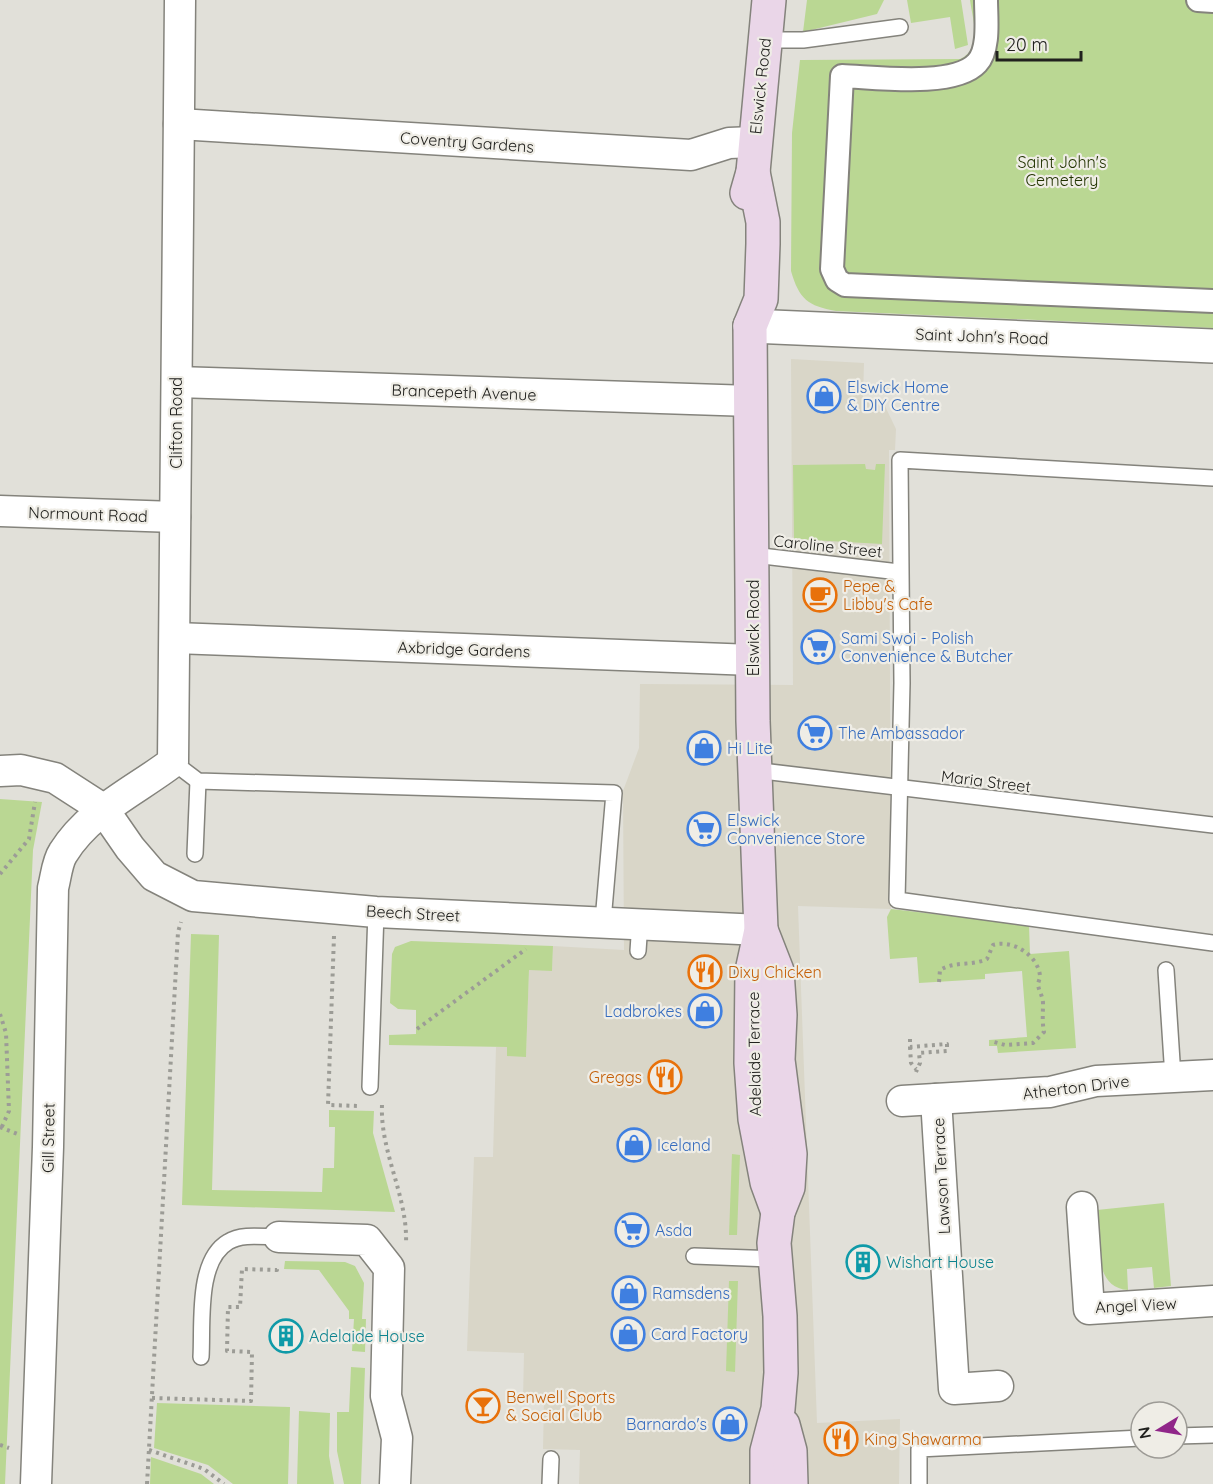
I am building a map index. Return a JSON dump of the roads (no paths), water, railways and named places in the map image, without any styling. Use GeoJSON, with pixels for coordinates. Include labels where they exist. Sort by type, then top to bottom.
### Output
{"type":"FeatureCollection","features":[{"type":"Feature","properties":{"kind":"main road","name":"Elswick Road"},"geometry":{"type":"LineString","coordinates":[[761,930],[754,770],[740,660],[753,555],[740,401],[750,326],[761,299],[763,222],[745,152],[765,40],[769,0]]}},
{"type":"Feature","properties":{"kind":"main road","name":"Adelaide Terrace"},"geometry":{"type":"LineString","coordinates":[[761,930],[777,971],[780,1016],[778,1060],[790,1154],[788,1187],[778,1212],[774,1259],[780,1316],[778,1409],[767,1451],[767,1484]]}},
{"type":"Feature","properties":{"kind":"main road","name":"Adelaide Terrace"},"geometry":{"type":"LineString","coordinates":[[778,1409],[790,1451],[791,1484]]}},
{"type":"Feature","properties":{"kind":"street","name":"Clifton Road"},"geometry":{"type":"LineString","coordinates":[[173,762],[180,0]]}},
{"type":"Feature","properties":{"kind":"street"},"geometry":{"type":"LineString","coordinates":[[986,0],[984,46],[978,63],[961,73],[937,78],[842,76],[832,269],[837,280],[845,285],[1213,301]]}},
{"type":"Feature","properties":{"kind":"street"},"geometry":{"type":"LineString","coordinates":[[1198,0],[1213,1]]}},
{"type":"Feature","properties":{"kind":"street","name":"Coventry Gardens"},"geometry":{"type":"LineString","coordinates":[[178,124],[691,155],[745,152]]}},
{"type":"Feature","properties":{"kind":"street","name":"Saint John's Road"},"geometry":{"type":"LineString","coordinates":[[750,326],[1213,346]]}},
{"type":"Feature","properties":{"kind":"street","name":"Brancepeth Avenue"},"geometry":{"type":"LineString","coordinates":[[177,382],[740,401]]}},
{"type":"Feature","properties":{"kind":"street","name":"Normount Road"},"geometry":{"type":"LineString","coordinates":[[0,511],[176,517]]}},
{"type":"Feature","properties":{"kind":"street","name":"Axbridge Gardens"},"geometry":{"type":"LineString","coordinates":[[175,638],[740,660]]}},
{"type":"Feature","properties":{"kind":"street"},"geometry":{"type":"LineString","coordinates":[[0,771],[21,770],[55,777],[103,809],[173,762]]}},
{"type":"Feature","properties":{"kind":"street","name":"Beech Street"},"geometry":{"type":"LineString","coordinates":[[103,809],[130,848],[154,876],[193,896],[376,912],[603,921],[639,937],[761,930]]}},
{"type":"Feature","properties":{"kind":"street","name":"Gill Street"},"geometry":{"type":"LineString","coordinates":[[36,1484],[48,1147],[53,888],[62,855],[79,831],[103,809]]}},
{"type":"Feature","properties":{"kind":"street","name":"Atherton Drive"},"geometry":{"type":"LineString","coordinates":[[902,1101],[1050,1092],[1095,1081],[1213,1075]]}},
{"type":"Feature","properties":{"kind":"street","name":"Lawson Terrace"},"geometry":{"type":"LineString","coordinates":[[936,1099],[954,1389],[998,1386]]}},
{"type":"Feature","properties":{"kind":"street","name":"Angel View"},"geometry":{"type":"LineString","coordinates":[[1082,1208],[1089,1309],[1213,1301]]}},
{"type":"Feature","properties":{"kind":"street"},"geometry":{"type":"LineString","coordinates":[[279,1237],[367,1240],[389,1268],[386,1396],[397,1438],[395,1484]]}},
{"type":"Feature","properties":{"kind":"lane"},"geometry":{"type":"LineString","coordinates":[[765,40],[802,40],[900,27]]}},
{"type":"Feature","properties":{"kind":"lane"},"geometry":{"type":"LineString","coordinates":[[1213,478],[900,460],[899,572],[902,683],[897,900],[1213,943]]}},
{"type":"Feature","properties":{"kind":"lane","name":"Caroline Street"},"geometry":{"type":"LineString","coordinates":[[753,555],[899,572]]}},
{"type":"Feature","properties":{"kind":"lane"},"geometry":{"type":"LineString","coordinates":[[173,762],[198,781],[614,793],[603,921]]}},
{"type":"Feature","properties":{"kind":"lane","name":"Maria Street"},"geometry":{"type":"LineString","coordinates":[[754,770],[1213,825]]}},
{"type":"Feature","properties":{"kind":"lane"},"geometry":{"type":"LineString","coordinates":[[195,854],[198,781]]}},
{"type":"Feature","properties":{"kind":"lane"},"geometry":{"type":"LineString","coordinates":[[376,912],[376,1091]]}},
{"type":"Feature","properties":{"kind":"lane"},"geometry":{"type":"LineString","coordinates":[[1166,970],[1173,1077]]}},
{"type":"Feature","properties":{"kind":"lane"},"geometry":{"type":"LineString","coordinates":[[201,1357],[205,1279],[210,1259],[228,1241],[245,1236],[279,1237]]}},
{"type":"Feature","properties":{"kind":"lane"},"geometry":{"type":"LineString","coordinates":[[694,1256],[774,1259]]}},
{"type":"Feature","properties":{"kind":"lane"},"geometry":{"type":"LineString","coordinates":[[1189,1436],[1213,1435]]}},
{"type":"Feature","properties":{"kind":"lane"},"geometry":{"type":"LineString","coordinates":[[919,1484],[919,1449],[1129,1439]]}},
{"type":"Feature","properties":{"kind":"lane"},"geometry":{"type":"LineString","coordinates":[[550,1484],[551,1460]]}},
{"type":"Feature","properties":{"kind":"place","name":"Elswick Home & DIY Centre"},"geometry":{"type":"Point","coordinates":[824,396]}},
{"type":"Feature","properties":{"kind":"place","name":"Pepe & Libby's Cafe"},"geometry":{"type":"Point","coordinates":[820,595]}},
{"type":"Feature","properties":{"kind":"place","name":"Sami Swoi - Polish Convenience & Butcher"},"geometry":{"type":"Point","coordinates":[818,647]}},
{"type":"Feature","properties":{"kind":"place","name":"The Ambassador"},"geometry":{"type":"Point","coordinates":[815,733]}},
{"type":"Feature","properties":{"kind":"place","name":"Hi Lite"},"geometry":{"type":"Point","coordinates":[704,748]}},
{"type":"Feature","properties":{"kind":"place","name":"Elswick Convenience Store"},"geometry":{"type":"Point","coordinates":[704,829]}},
{"type":"Feature","properties":{"kind":"place","name":"Dixy Chicken"},"geometry":{"type":"Point","coordinates":[705,972]}},
{"type":"Feature","properties":{"kind":"place","name":"Ladbrokes"},"geometry":{"type":"Point","coordinates":[705,1011]}},
{"type":"Feature","properties":{"kind":"place","name":"Greggs"},"geometry":{"type":"Point","coordinates":[665,1077]}},
{"type":"Feature","properties":{"kind":"place","name":"Iceland"},"geometry":{"type":"Point","coordinates":[634,1145]}},
{"type":"Feature","properties":{"kind":"place","name":"Asda"},"geometry":{"type":"Point","coordinates":[632,1230]}},
{"type":"Feature","properties":{"kind":"place","name":"Wishart House"},"geometry":{"type":"Point","coordinates":[863,1262]}},
{"type":"Feature","properties":{"kind":"place","name":"Ramsdens"},"geometry":{"type":"Point","coordinates":[629,1293]}},
{"type":"Feature","properties":{"kind":"place","name":"Card Factory"},"geometry":{"type":"Point","coordinates":[628,1334]}},
{"type":"Feature","properties":{"kind":"place","name":"Adelaide House"},"geometry":{"type":"Point","coordinates":[286,1336]}},
{"type":"Feature","properties":{"kind":"place","name":"Benwell Sports & Social Club"},"geometry":{"type":"Point","coordinates":[483,1406]}},
{"type":"Feature","properties":{"kind":"place","name":"Barnardo's"},"geometry":{"type":"Point","coordinates":[730,1424]}},
{"type":"Feature","properties":{"kind":"place","name":"King Shawarma"},"geometry":{"type":"Point","coordinates":[841,1439]}},
{"type":"Feature","properties":{"kind":"park label","name":"Saint John's Cemetery"},"geometry":{"type":"Point","coordinates":[1062,171]}}]}
